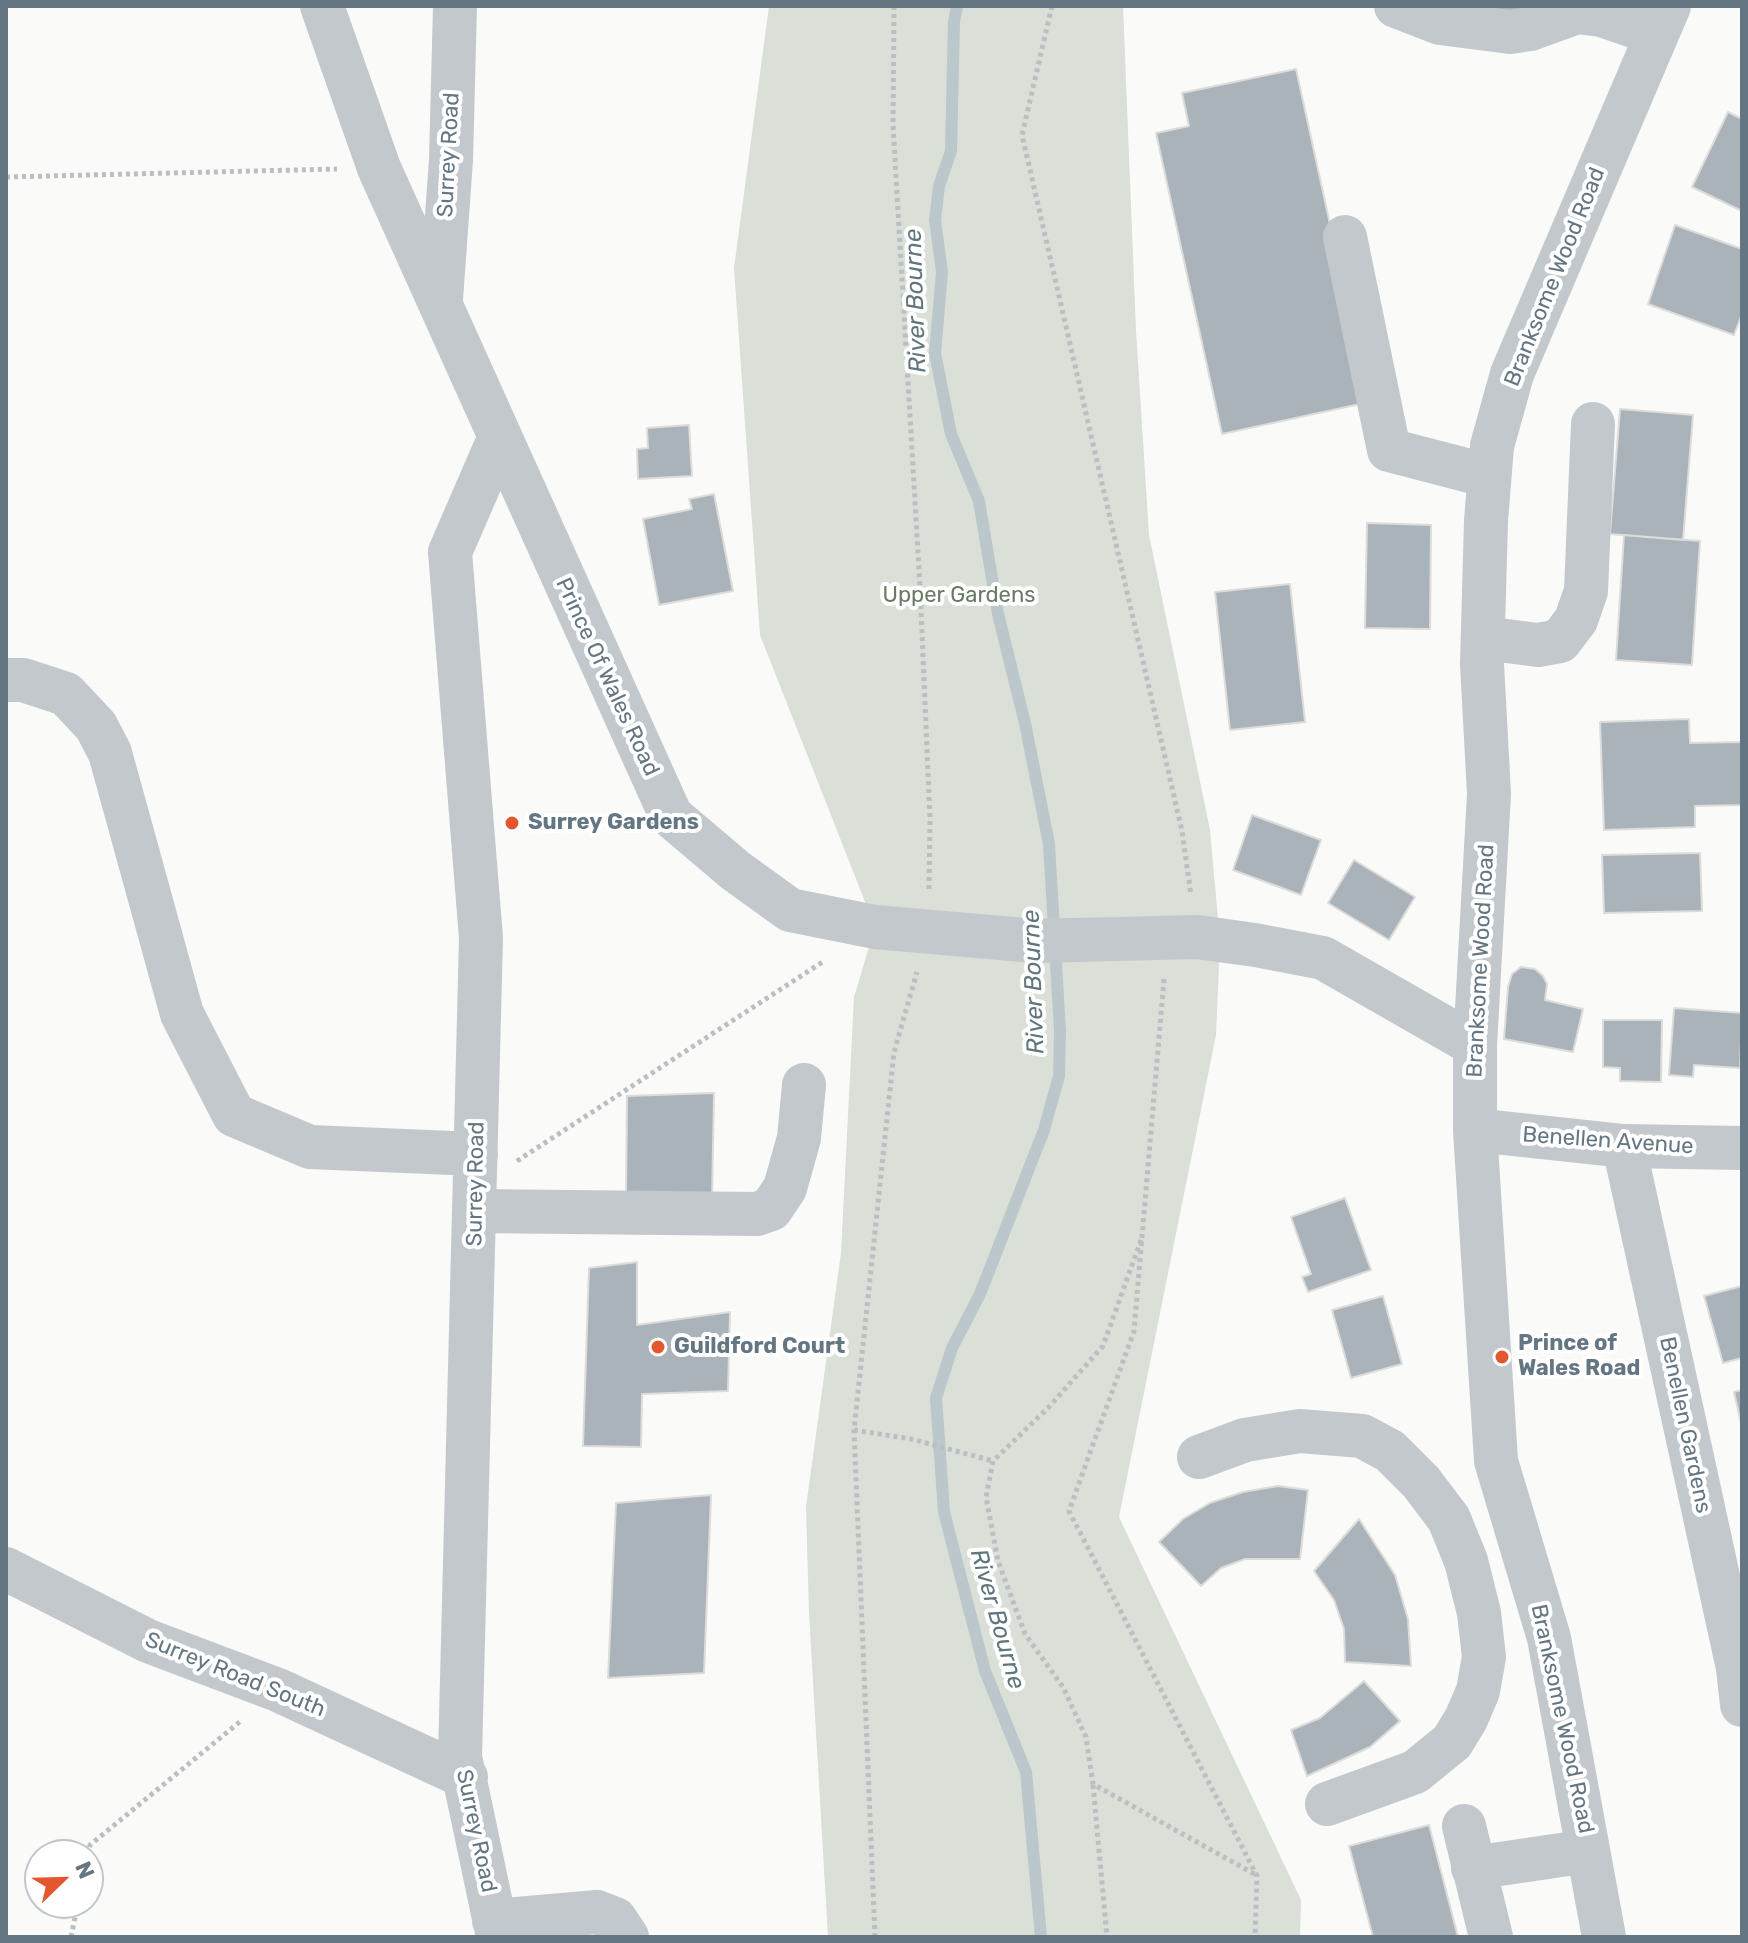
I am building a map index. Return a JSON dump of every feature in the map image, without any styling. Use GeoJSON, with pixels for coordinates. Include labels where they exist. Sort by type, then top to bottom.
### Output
{"type":"FeatureCollection","features":[{"type":"Feature","properties":{"kind":"street","name":"Prince Of Wales Road"},"geometry":{"type":"LineString","coordinates":[[322,6],[379,168],[671,816],[736,871],[790,910],[875,927],[1035,941],[1182,937],[1323,958],[1475,1045]]}},
{"type":"Feature","properties":{"kind":"street","name":"Surrey Road"},"geometry":{"type":"LineString","coordinates":[[440,303],[451,160],[455,6]]}},
{"type":"Feature","properties":{"kind":"street"},"geometry":{"type":"LineString","coordinates":[[1396,6],[1440,23],[1510,32],[1530,29],[1550,19],[1577,12],[1663,20]]}},
{"type":"Feature","properties":{"kind":"street","name":"Branksome Wood Road"},"geometry":{"type":"LineString","coordinates":[[1604,1937],[1549,1638],[1496,1461],[1475,1130],[1475,1045],[1489,794],[1483,638],[1492,446],[1512,374],[1663,20]]}},
{"type":"Feature","properties":{"kind":"street"},"geometry":{"type":"LineString","coordinates":[[1345,237],[1389,450],[1489,476]]}},
{"type":"Feature","properties":{"kind":"street"},"geometry":{"type":"LineString","coordinates":[[1483,638],[1538,645],[1560,641],[1576,620],[1586,591],[1593,424]]}},
{"type":"Feature","properties":{"kind":"street","name":"Surrey Road"},"geometry":{"type":"LineString","coordinates":[[496,1929],[460,1757],[481,938],[450,552],[499,439]]}},
{"type":"Feature","properties":{"kind":"street"},"geometry":{"type":"LineString","coordinates":[[6,680],[23,680],[66,694],[96,726],[110,753],[182,1014],[234,1115],[310,1147],[476,1184],[757,1214],[771,1209],[785,1188],[799,1138],[804,1085]]}},
{"type":"Feature","properties":{"kind":"street","name":"Benellen Avenue"},"geometry":{"type":"LineString","coordinates":[[1475,1130],[1624,1146],[1742,1148]]}},
{"type":"Feature","properties":{"kind":"street","name":"Benellen Gardens"},"geometry":{"type":"LineString","coordinates":[[1624,1146],[1738,1668],[1742,1705]]}},
{"type":"Feature","properties":{"kind":"street"},"geometry":{"type":"LineString","coordinates":[[1199,1457],[1245,1440],[1300,1431],[1362,1436],[1390,1451],[1421,1482],[1449,1519],[1466,1561],[1479,1613],[1484,1657],[1478,1691],[1466,1719],[1452,1742],[1415,1772],[1327,1804]]}},
{"type":"Feature","properties":{"kind":"street"},"geometry":{"type":"LineString","coordinates":[[1449,1519],[1496,1461]]}},
{"type":"Feature","properties":{"kind":"street","name":"Surrey Road South"},"geometry":{"type":"LineString","coordinates":[[6,1569],[148,1641],[278,1690],[466,1777]]}},
{"type":"Feature","properties":{"kind":"street"},"geometry":{"type":"LineString","coordinates":[[1484,1657],[1549,1638]]}},
{"type":"Feature","properties":{"kind":"street"},"geometry":{"type":"LineString","coordinates":[[1464,1826],[1491,1937]]}},
{"type":"Feature","properties":{"kind":"street"},"geometry":{"type":"LineString","coordinates":[[1473,1868],[1588,1851]]}},
{"type":"Feature","properties":{"kind":"street"},"geometry":{"type":"LineString","coordinates":[[496,1929],[597,1912],[615,1919],[627,1937]]}},
{"type":"Feature","properties":{"kind":"path"},"geometry":{"type":"LineString","coordinates":[[875,1937],[854,1430],[894,1052],[928,930],[930,819],[893,125],[894,6]]}},
{"type":"Feature","properties":{"kind":"path"},"geometry":{"type":"LineString","coordinates":[[1052,6],[1022,135],[1182,831],[1182,937],[1134,1331],[1069,1511],[1257,1876],[1255,1937]]}},
{"type":"Feature","properties":{"kind":"path"},"geometry":{"type":"LineString","coordinates":[[6,177],[379,168]]}},
{"type":"Feature","properties":{"kind":"path"},"geometry":{"type":"LineString","coordinates":[[476,1184],[875,927]]}},
{"type":"Feature","properties":{"kind":"path"},"geometry":{"type":"LineString","coordinates":[[1107,1937],[1086,1737],[1063,1687],[1025,1634],[998,1561],[986,1497],[993,1461],[1048,1408],[1103,1346],[1145,1229]]}},
{"type":"Feature","properties":{"kind":"path"},"geometry":{"type":"LineString","coordinates":[[854,1430],[911,1439],[993,1461]]}},
{"type":"Feature","properties":{"kind":"path"},"geometry":{"type":"LineString","coordinates":[[97,1839],[278,1690]]}},
{"type":"Feature","properties":{"kind":"path"},"geometry":{"type":"LineString","coordinates":[[1093,1784],[1257,1876]]}},
{"type":"Feature","properties":{"kind":"green space","name":"Upper Gardens"},"geometry":{"type":"Polygon","coordinates":[[[769,6],[1123,6],[1136,331],[1149,535],[1210,830],[1220,941],[1216,1035],[1119,1517],[1301,1900],[1300,1937],[828,1937],[809,1613],[806,1507],[841,1253],[854,997],[875,927],[760,635],[734,268],[769,6]]]}},
{"type":"Feature","properties":{"kind":"building"},"geometry":{"type":"Polygon","coordinates":[[[1441,6],[1527,6],[1525,19],[1441,6]]]}},
{"type":"Feature","properties":{"kind":"building"},"geometry":{"type":"Polygon","coordinates":[[[1296,69],[1369,402],[1222,434],[1156,133],[1189,126],[1182,93],[1296,69]]]}},
{"type":"Feature","properties":{"kind":"building"},"geometry":{"type":"Polygon","coordinates":[[[1728,112],[1742,119],[1742,211],[1692,187],[1728,112]]]}},
{"type":"Feature","properties":{"kind":"building"},"geometry":{"type":"Polygon","coordinates":[[[1675,225],[1742,249],[1742,314],[1734,335],[1648,304],[1675,225]]]}},
{"type":"Feature","properties":{"kind":"building"},"geometry":{"type":"Polygon","coordinates":[[[1620,409],[1693,415],[1683,540],[1610,534],[1620,409]]]}},
{"type":"Feature","properties":{"kind":"building"},"geometry":{"type":"Polygon","coordinates":[[[689,425],[692,476],[638,479],[637,449],[648,448],[647,428],[689,425]]]}},
{"type":"Feature","properties":{"kind":"building"},"geometry":{"type":"Polygon","coordinates":[[[714,494],[733,591],[659,605],[643,519],[692,509],[689,499],[714,494]]]}},
{"type":"Feature","properties":{"kind":"building"},"geometry":{"type":"Polygon","coordinates":[[[1367,523],[1431,525],[1430,629],[1365,628],[1367,523]]]}},
{"type":"Feature","properties":{"kind":"building"},"geometry":{"type":"Polygon","coordinates":[[[1624,535],[1700,541],[1692,665],[1616,660],[1624,535]]]}},
{"type":"Feature","properties":{"kind":"building"},"geometry":{"type":"Polygon","coordinates":[[[1290,584],[1305,722],[1230,730],[1215,592],[1290,584]]]}},
{"type":"Feature","properties":{"kind":"building"},"geometry":{"type":"Polygon","coordinates":[[[1689,719],[1690,743],[1742,742],[1742,805],[1695,806],[1695,827],[1604,830],[1600,722],[1689,719]]]}},
{"type":"Feature","properties":{"kind":"building"},"geometry":{"type":"Polygon","coordinates":[[[1252,815],[1321,840],[1301,895],[1233,870],[1252,815]]]}},
{"type":"Feature","properties":{"kind":"building"},"geometry":{"type":"Polygon","coordinates":[[[1700,853],[1702,911],[1604,913],[1602,855],[1700,853]]]}},
{"type":"Feature","properties":{"kind":"building"},"geometry":{"type":"Polygon","coordinates":[[[1354,860],[1415,897],[1389,940],[1328,903],[1354,860]]]}},
{"type":"Feature","properties":{"kind":"building"},"geometry":{"type":"Polygon","coordinates":[[[1521,967],[1535,969],[1543,976],[1547,984],[1545,1000],[1583,1009],[1573,1052],[1504,1039],[1508,987],[1512,974],[1521,967]]]}},
{"type":"Feature","properties":{"kind":"building"},"geometry":{"type":"Polygon","coordinates":[[[1674,1008],[1742,1013],[1740,1068],[1694,1065],[1693,1077],[1669,1075],[1674,1008]]]}},
{"type":"Feature","properties":{"kind":"building"},"geometry":{"type":"Polygon","coordinates":[[[1603,1020],[1662,1020],[1661,1082],[1620,1081],[1620,1068],[1603,1067],[1603,1020]]]}},
{"type":"Feature","properties":{"kind":"building"},"geometry":{"type":"Polygon","coordinates":[[[714,1093],[712,1201],[626,1198],[627,1096],[714,1093]]]}},
{"type":"Feature","properties":{"kind":"building"},"geometry":{"type":"Polygon","coordinates":[[[1345,1198],[1371,1270],[1308,1292],[1302,1277],[1311,1274],[1291,1217],[1345,1198]]]}},
{"type":"Feature","properties":{"kind":"building","name":"Guildford Court"},"geometry":{"type":"Polygon","coordinates":[[[637,1262],[637,1325],[730,1312],[728,1391],[642,1394],[641,1447],[583,1446],[589,1268],[637,1262]]]}},
{"type":"Feature","properties":{"kind":"building"},"geometry":{"type":"Polygon","coordinates":[[[1742,1286],[1742,1358],[1723,1363],[1704,1296],[1742,1286]]]}},
{"type":"Feature","properties":{"kind":"building"},"geometry":{"type":"Polygon","coordinates":[[[1383,1296],[1402,1364],[1351,1378],[1332,1310],[1383,1296]]]}},
{"type":"Feature","properties":{"kind":"building"},"geometry":{"type":"Polygon","coordinates":[[[1742,1390],[1742,1428],[1734,1392],[1742,1390]]]}},
{"type":"Feature","properties":{"kind":"building"},"geometry":{"type":"Polygon","coordinates":[[[1278,1486],[1308,1490],[1300,1559],[1245,1559],[1221,1568],[1201,1586],[1159,1542],[1183,1519],[1210,1503],[1243,1492],[1278,1486]]]}},
{"type":"Feature","properties":{"kind":"building"},"geometry":{"type":"Polygon","coordinates":[[[711,1495],[704,1673],[608,1678],[616,1503],[711,1495]]]}},
{"type":"Feature","properties":{"kind":"building"},"geometry":{"type":"Polygon","coordinates":[[[1359,1519],[1395,1575],[1408,1619],[1411,1666],[1345,1662],[1344,1629],[1334,1600],[1314,1571],[1359,1519]]]}},
{"type":"Feature","properties":{"kind":"building"},"geometry":{"type":"Polygon","coordinates":[[[1364,1681],[1400,1721],[1370,1747],[1307,1776],[1291,1730],[1320,1718],[1364,1681]]]}},
{"type":"Feature","properties":{"kind":"building"},"geometry":{"type":"Polygon","coordinates":[[[1429,1825],[1458,1937],[1373,1937],[1349,1846],[1429,1825]]]}},
{"type":"Feature","properties":{"kind":"waterway","name":"River Bourne"},"geometry":{"type":"LineString","coordinates":[[957,6],[951,151],[939,186],[935,220],[942,272],[935,353],[951,434],[979,501],[998,614],[1025,723],[1049,844],[1060,1031],[1059,1076],[1044,1130],[980,1294],[952,1348],[936,1398],[944,1512],[985,1671],[1026,1772],[1041,1937]]}},
{"type":"Feature","properties":{"kind":"place","name":"Surrey Gardens"},"geometry":{"type":"Point","coordinates":[512,823]}},
{"type":"Feature","properties":{"kind":"place","name":"Guildford Court"},"geometry":{"type":"Point","coordinates":[658,1347]}},
{"type":"Feature","properties":{"kind":"place","name":"Prince of Wales Road"},"geometry":{"type":"Point","coordinates":[1502,1357]}}]}
